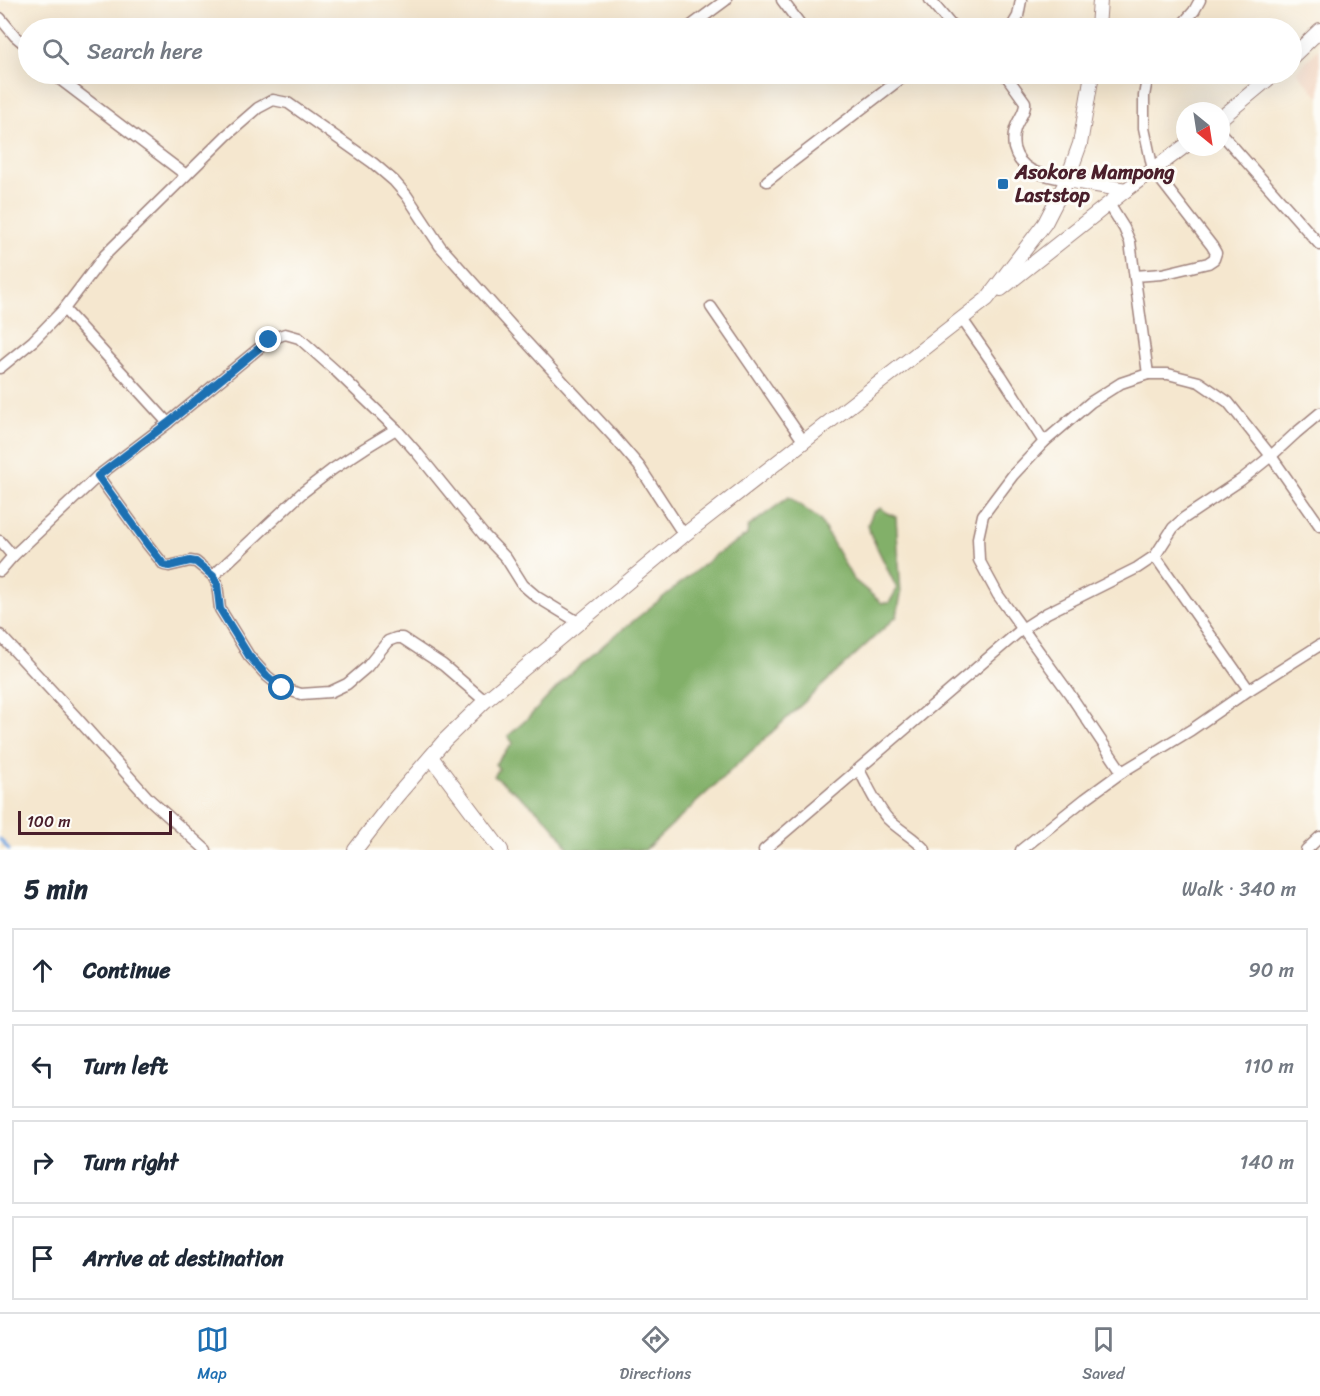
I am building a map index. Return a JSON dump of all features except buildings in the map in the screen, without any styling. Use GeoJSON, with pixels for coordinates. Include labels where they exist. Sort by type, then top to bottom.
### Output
{"type":"FeatureCollection","features":[{"type":"Feature","properties":{"kind":"street"},"geometry":{"type":"LineString","coordinates":[[702,18],[726,0]]}},
{"type":"Feature","properties":{"kind":"street"},"geometry":{"type":"LineString","coordinates":[[782,0],[796,18]]}},
{"type":"Feature","properties":{"kind":"street"},"geometry":{"type":"LineString","coordinates":[[930,0],[945,18]]}},
{"type":"Feature","properties":{"kind":"street"},"geometry":{"type":"LineString","coordinates":[[1017,18],[1021,0]]}},
{"type":"Feature","properties":{"kind":"street"},"geometry":{"type":"LineString","coordinates":[[1099,18],[1100,0]]}},
{"type":"Feature","properties":{"kind":"street"},"geometry":{"type":"LineString","coordinates":[[1188,18],[1200,0]]}},
{"type":"Feature","properties":{"kind":"street"},"geometry":{"type":"LineString","coordinates":[[0,18],[18,39]]}},
{"type":"Feature","properties":{"kind":"street"},"geometry":{"type":"LineString","coordinates":[[1302,47],[1320,30]]}},
{"type":"Feature","properties":{"kind":"street"},"geometry":{"type":"LineString","coordinates":[[66,84],[186,175]]}},
{"type":"Feature","properties":{"kind":"street"},"geometry":{"type":"LineString","coordinates":[[767,180],[894,84]]}},
{"type":"Feature","properties":{"kind":"street"},"geometry":{"type":"LineString","coordinates":[[1012,84],[1025,102],[1015,128],[1013,142],[1016,154],[1023,166],[1037,173],[1067,180],[1126,190]]}},
{"type":"Feature","properties":{"kind":"street"},"geometry":{"type":"LineString","coordinates":[[987,299],[1045,223],[1067,180],[1080,144],[1090,84]]}},
{"type":"Feature","properties":{"kind":"street"},"geometry":{"type":"LineString","coordinates":[[1135,276],[1162,274],[1208,263],[1214,259],[1216,254],[1153,170],[1144,128],[1146,84]]}},
{"type":"Feature","properties":{"kind":"street"},"geometry":{"type":"LineString","coordinates":[[1230,111],[1262,84]]}},
{"type":"Feature","properties":{"kind":"street"},"geometry":{"type":"LineString","coordinates":[[0,368],[33,341],[64,309],[105,255],[235,128],[258,108],[273,100],[288,103],[373,163],[394,181],[407,196],[440,246],[639,466],[684,535]]}},
{"type":"Feature","properties":{"kind":"street"},"geometry":{"type":"LineString","coordinates":[[1230,143],[1320,245]]}},
{"type":"Feature","properties":{"kind":"street"},"geometry":{"type":"LineString","coordinates":[[355,850],[396,797],[453,732],[484,702],[578,622],[684,535],[1176,153]]}},
{"type":"Feature","properties":{"kind":"street"},"geometry":{"type":"LineString","coordinates":[[1108,204],[1124,228],[1130,242],[1148,374]]}},
{"type":"Feature","properties":{"kind":"street"},"geometry":{"type":"LineString","coordinates":[[711,307],[804,442]]}},
{"type":"Feature","properties":{"kind":"street"},"geometry":{"type":"LineString","coordinates":[[64,309],[168,423]]}},
{"type":"Feature","properties":{"kind":"street"},"geometry":{"type":"LineString","coordinates":[[962,319],[1044,442]]}},
{"type":"Feature","properties":{"kind":"street"},"geometry":{"type":"LineString","coordinates":[[0,571],[98,476],[168,423],[269,340],[285,334],[299,338],[396,429],[483,534],[506,558],[523,585],[537,597],[578,622]]}},
{"type":"Feature","properties":{"kind":"street"},"geometry":{"type":"LineString","coordinates":[[1122,772],[1069,693],[998,595],[979,560],[978,538],[983,515],[1013,475],[1044,442],[1091,402],[1121,383],[1148,374],[1168,375],[1199,382],[1228,402],[1271,456],[1320,526]]}},
{"type":"Feature","properties":{"kind":"street"},"geometry":{"type":"LineString","coordinates":[[764,850],[1022,629],[1047,613],[1137,568],[1155,556],[1173,528],[1184,518],[1241,480],[1320,413]]}},
{"type":"Feature","properties":{"kind":"street"},"geometry":{"type":"LineString","coordinates":[[213,576],[302,493],[333,469],[396,429]]}},
{"type":"Feature","properties":{"kind":"street"},"geometry":{"type":"LineString","coordinates":[[98,476],[164,565],[196,562],[213,576],[217,584],[220,609],[249,656],[267,676],[282,688],[302,694],[330,692],[347,684],[367,667],[388,641],[402,638],[443,665],[484,702]]}},
{"type":"Feature","properties":{"kind":"street"},"geometry":{"type":"LineString","coordinates":[[0,541],[14,556]]}},
{"type":"Feature","properties":{"kind":"street"},"geometry":{"type":"LineString","coordinates":[[1155,556],[1249,690]]}},
{"type":"Feature","properties":{"kind":"street"},"geometry":{"type":"LineString","coordinates":[[0,635],[149,799],[206,850]]}},
{"type":"Feature","properties":{"kind":"street"},"geometry":{"type":"LineString","coordinates":[[1021,850],[1122,772],[1191,730],[1320,645]]}},
{"type":"Feature","properties":{"kind":"street"},"geometry":{"type":"LineString","coordinates":[[431,757],[501,850]]}},
{"type":"Feature","properties":{"kind":"street"},"geometry":{"type":"LineString","coordinates":[[859,770],[886,817],[899,830],[917,840],[925,850]]}},
{"type":"Feature","properties":{"kind":"street"},"geometry":{"type":"LineString","coordinates":[[1306,850],[1320,837]]}},
{"type":"Feature","properties":{"kind":"shaded area"},"geometry":{"type":"Polygon","coordinates":[[[1320,48],[1320,98],[1302,78],[1302,65],[1320,48]]]}},
{"type":"Feature","properties":{"kind":"green space"},"geometry":{"type":"Polygon","coordinates":[[[789,497],[820,520],[853,579],[882,603],[889,603],[897,589],[870,533],[868,524],[873,512],[881,508],[896,517],[901,594],[897,616],[645,850],[569,850],[546,818],[494,776],[499,769],[495,764],[513,743],[508,736],[567,677],[607,642],[718,553],[747,535],[748,527],[789,497]]]}},
{"type":"Feature","properties":{"kind":"waterway"},"geometry":{"type":"LineString","coordinates":[[0,839],[9,850]]}},
{"type":"Feature","properties":{"kind":"place","name":"Asokore Mampong Laststop"},"geometry":{"type":"Point","coordinates":[1003,184]}},
{"type":"Feature","properties":{"kind":"route"},"geometry":{"type":"LineString","coordinates":[[269,340],[168,423],[98,476],[164,565],[196,562],[213,576],[217,584],[220,609],[249,656],[267,676],[282,688]]}}]}
